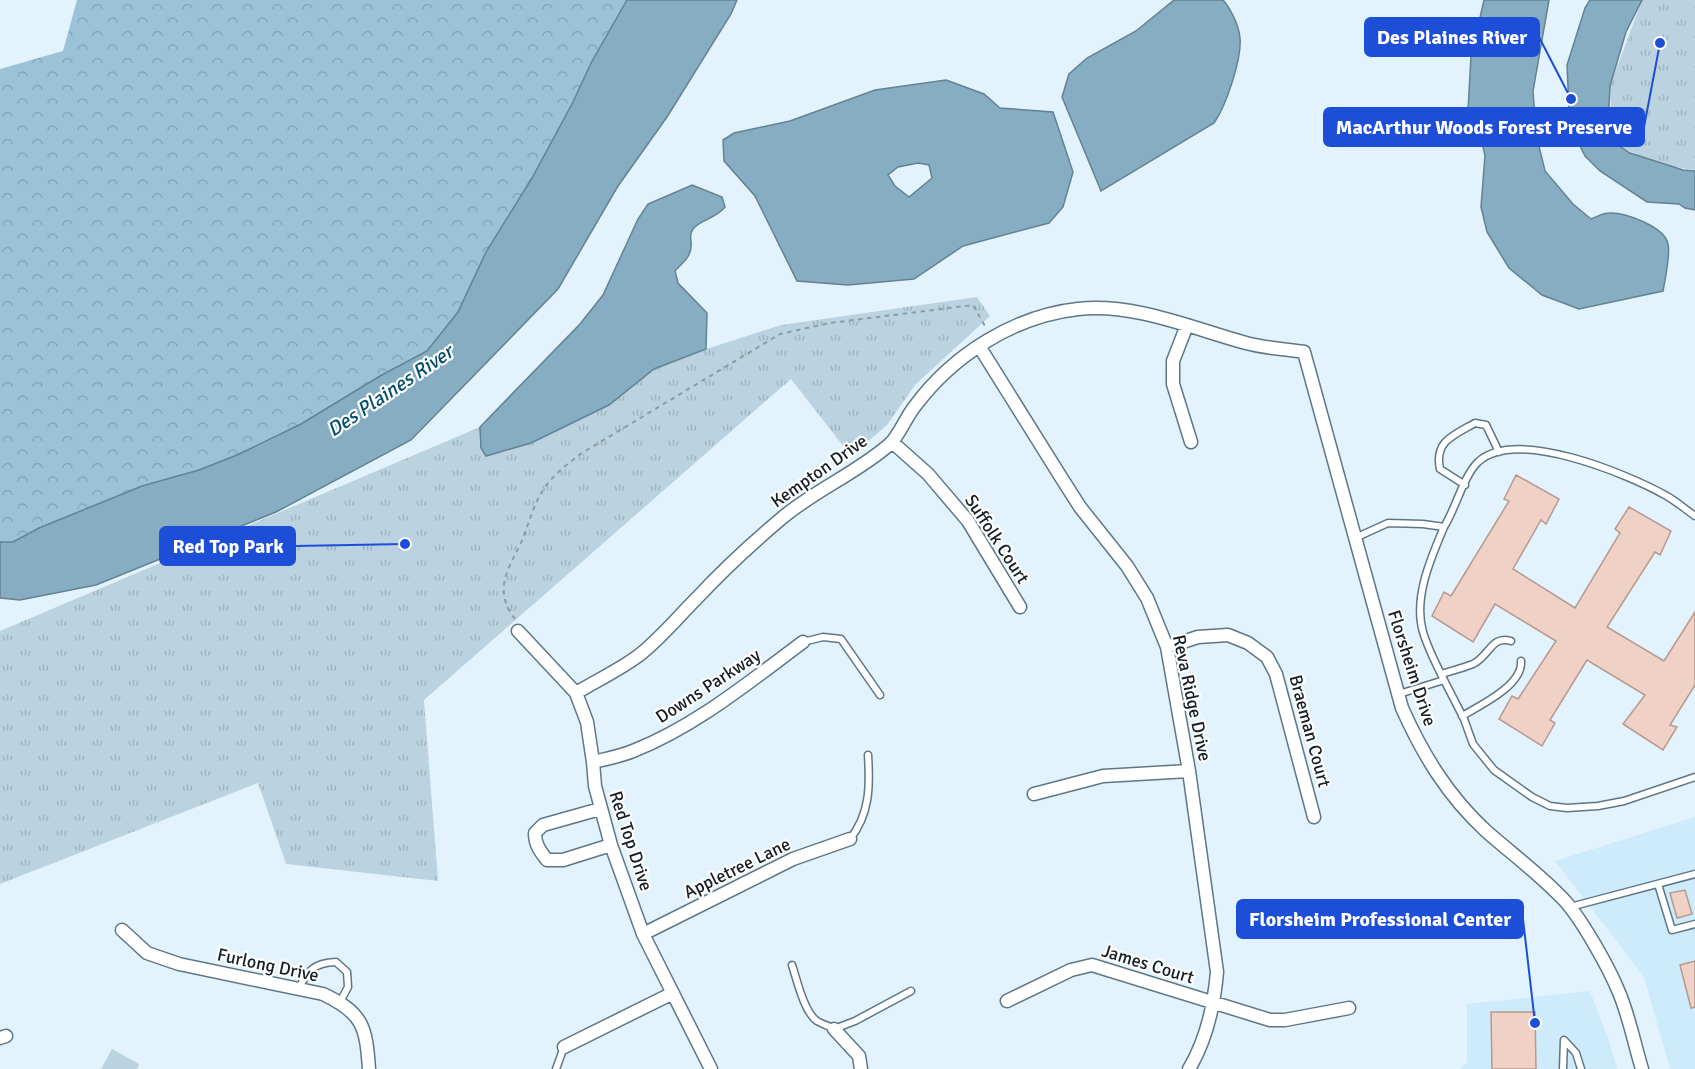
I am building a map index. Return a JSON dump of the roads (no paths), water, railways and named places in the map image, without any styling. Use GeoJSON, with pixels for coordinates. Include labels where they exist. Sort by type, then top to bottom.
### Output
{"type":"FeatureCollection","features":[{"type":"Feature","properties":{"kind":"street","name":"Kempton Drive"},"geometry":{"type":"LineString","coordinates":[[576,693],[639,656],[736,557],[784,516],[830,483],[861,466],[892,442],[914,406],[935,382],[979,346],[1018,325],[1052,312],[1081,309],[1131,311],[1248,343],[1304,352]]}},
{"type":"Feature","properties":{"kind":"street"},"geometry":{"type":"LineString","coordinates":[[1187,325],[1173,361],[1173,384],[1191,442]]}},
{"type":"Feature","properties":{"kind":"street","name":"Reva Ridge Drive"},"geometry":{"type":"LineString","coordinates":[[979,346],[1080,507],[1127,566],[1147,598],[1167,647],[1189,771],[1217,972],[1214,1003],[1204,1040],[1189,1069]]}},
{"type":"Feature","properties":{"kind":"street","name":"Florsheim Drive"},"geometry":{"type":"LineString","coordinates":[[1304,352],[1402,708],[1418,745],[1448,790],[1485,830],[1539,876],[1570,908],[1592,942],[1618,990],[1642,1069]]}},
{"type":"Feature","properties":{"kind":"street","name":"Suffolk Court"},"geometry":{"type":"LineString","coordinates":[[892,442],[928,474],[968,521],[1020,607]]}},
{"type":"Feature","properties":{"kind":"street","name":"Red Top Drive"},"geometry":{"type":"LineString","coordinates":[[518,631],[576,693],[587,722],[595,786],[611,845],[643,934],[711,1069]]}},
{"type":"Feature","properties":{"kind":"street","name":"Braeman Court"},"geometry":{"type":"LineString","coordinates":[[1167,647],[1198,637],[1228,635],[1248,643],[1267,657],[1276,674],[1314,817]]}},
{"type":"Feature","properties":{"kind":"street","name":"Downs Parkway"},"geometry":{"type":"LineString","coordinates":[[593,762],[632,752],[673,732],[717,706],[803,642]]}},
{"type":"Feature","properties":{"kind":"street"},"geometry":{"type":"LineString","coordinates":[[1034,794],[1103,776],[1189,771]]}},
{"type":"Feature","properties":{"kind":"street"},"geometry":{"type":"LineString","coordinates":[[600,809],[543,825],[535,833],[535,841],[547,860],[563,860],[611,845]]}},
{"type":"Feature","properties":{"kind":"street","name":"Appletree Lane"},"geometry":{"type":"LineString","coordinates":[[643,934],[793,859],[850,839]]}},
{"type":"Feature","properties":{"kind":"street","name":"Furlong Drive"},"geometry":{"type":"LineString","coordinates":[[122,930],[147,953],[179,964],[323,994],[340,1002],[355,1013],[364,1031],[369,1069]]}},
{"type":"Feature","properties":{"kind":"street","name":"James Court"},"geometry":{"type":"LineString","coordinates":[[1007,1001],[1071,970],[1092,965],[1270,1020],[1285,1020],[1349,1008]]}},
{"type":"Feature","properties":{"kind":"street"},"geometry":{"type":"LineString","coordinates":[[564,1047],[673,993]]}},
{"type":"Feature","properties":{"kind":"street"},"geometry":{"type":"LineString","coordinates":[[834,1029],[859,1056],[861,1069]]}},
{"type":"Feature","properties":{"kind":"lane"},"geometry":{"type":"LineString","coordinates":[[1465,485],[1440,469],[1437,457],[1445,441],[1475,423],[1486,425],[1499,452]]}},
{"type":"Feature","properties":{"kind":"lane"},"geometry":{"type":"LineString","coordinates":[[1695,516],[1666,495],[1629,478],[1561,453],[1537,450],[1499,452],[1479,461],[1465,485],[1434,551],[1420,603],[1422,630],[1473,744],[1494,770],[1532,797],[1550,806],[1577,807],[1616,802],[1695,777]]}},
{"type":"Feature","properties":{"kind":"lane"},"geometry":{"type":"LineString","coordinates":[[1355,538],[1388,524],[1424,524],[1444,527]]}},
{"type":"Feature","properties":{"kind":"lane"},"geometry":{"type":"LineString","coordinates":[[803,642],[823,637],[841,639],[880,695]]}},
{"type":"Feature","properties":{"kind":"lane"},"geometry":{"type":"LineString","coordinates":[[1398,694],[1474,664],[1495,642],[1503,639],[1511,641]]}},
{"type":"Feature","properties":{"kind":"lane"},"geometry":{"type":"LineString","coordinates":[[1462,716],[1491,699],[1516,678],[1521,668],[1521,661]]}},
{"type":"Feature","properties":{"kind":"lane"},"geometry":{"type":"LineString","coordinates":[[850,839],[860,826],[868,802],[868,755]]}},
{"type":"Feature","properties":{"kind":"lane"},"geometry":{"type":"LineString","coordinates":[[1570,908],[1695,874]]}},
{"type":"Feature","properties":{"kind":"lane"},"geometry":{"type":"LineString","coordinates":[[1658,884],[1672,930],[1695,924]]}},
{"type":"Feature","properties":{"kind":"lane"},"geometry":{"type":"LineString","coordinates":[[298,989],[309,970],[322,962],[336,962],[347,972],[348,987],[340,1002]]}},
{"type":"Feature","properties":{"kind":"lane"},"geometry":{"type":"LineString","coordinates":[[792,965],[806,1007],[817,1021],[834,1029],[855,1021],[911,991]]}},
{"type":"Feature","properties":{"kind":"lane"},"geometry":{"type":"LineString","coordinates":[[1563,1069],[1564,1040],[1576,1053],[1581,1069]]}},
{"type":"Feature","properties":{"kind":"lane"},"geometry":{"type":"LineString","coordinates":[[555,1069],[564,1047]]}},
{"type":"Feature","properties":{"kind":"water"},"geometry":{"type":"Polygon","coordinates":[[[627,0],[737,0],[731,14],[667,117],[618,186],[558,289],[411,440],[276,512],[96,585],[20,600],[0,598],[0,542],[13,542],[39,528],[142,486],[199,470],[237,455],[301,424],[380,376],[427,351],[458,312],[486,252],[532,178],[591,63],[627,0]]]}},
{"type":"Feature","properties":{"kind":"water"},"geometry":{"type":"Polygon","coordinates":[[[1174,0],[1223,0],[1232,13],[1239,33],[1240,47],[1236,70],[1228,94],[1214,123],[1101,191],[1062,97],[1069,74],[1087,58],[1136,31],[1174,0]]]}},
{"type":"Feature","properties":{"kind":"water"},"geometry":{"type":"Polygon","coordinates":[[[1484,0],[1549,0],[1533,91],[1536,134],[1545,171],[1573,204],[1591,219],[1604,214],[1616,213],[1634,218],[1660,232],[1668,244],[1663,291],[1579,309],[1542,295],[1509,268],[1487,232],[1481,207],[1485,155],[1477,124],[1468,110],[1471,57],[1484,0]]]}},
{"type":"Feature","properties":{"kind":"water"},"geometry":{"type":"Polygon","coordinates":[[[1590,0],[1642,0],[1626,32],[1610,86],[1608,125],[1612,141],[1630,153],[1683,170],[1695,171],[1695,210],[1679,204],[1647,202],[1600,171],[1585,156],[1575,136],[1569,109],[1567,65],[1585,8],[1590,0]]]}},
{"type":"Feature","properties":{"kind":"water"},"geometry":{"type":"Polygon","coordinates":[[[946,80],[984,94],[1000,108],[1053,112],[1073,172],[1063,207],[1049,223],[963,246],[914,279],[848,285],[797,281],[755,196],[724,161],[723,140],[734,133],[790,121],[875,90],[946,80]],[[918,163],[898,167],[888,175],[895,186],[909,197],[932,178],[929,165],[918,163]]]}},
{"type":"Feature","properties":{"kind":"water"},"geometry":{"type":"Polygon","coordinates":[[[692,185],[722,197],[725,207],[693,229],[689,254],[675,271],[678,283],[707,313],[706,349],[654,369],[609,405],[531,443],[486,456],[481,448],[480,427],[580,324],[603,295],[638,219],[648,204],[692,185]]]}},
{"type":"Feature","properties":{"kind":"place","name":"MacArthur Woods Forest Preserve"},"geometry":{"type":"Point","coordinates":[1660,43]}},
{"type":"Feature","properties":{"kind":"place","name":"Des Plaines River"},"geometry":{"type":"Point","coordinates":[1571,99]}},
{"type":"Feature","properties":{"kind":"place","name":"Red Top Park"},"geometry":{"type":"Point","coordinates":[405,544]}},
{"type":"Feature","properties":{"kind":"place","name":"Florsheim Professional Center"},"geometry":{"type":"Point","coordinates":[1535,1023]}}]}
